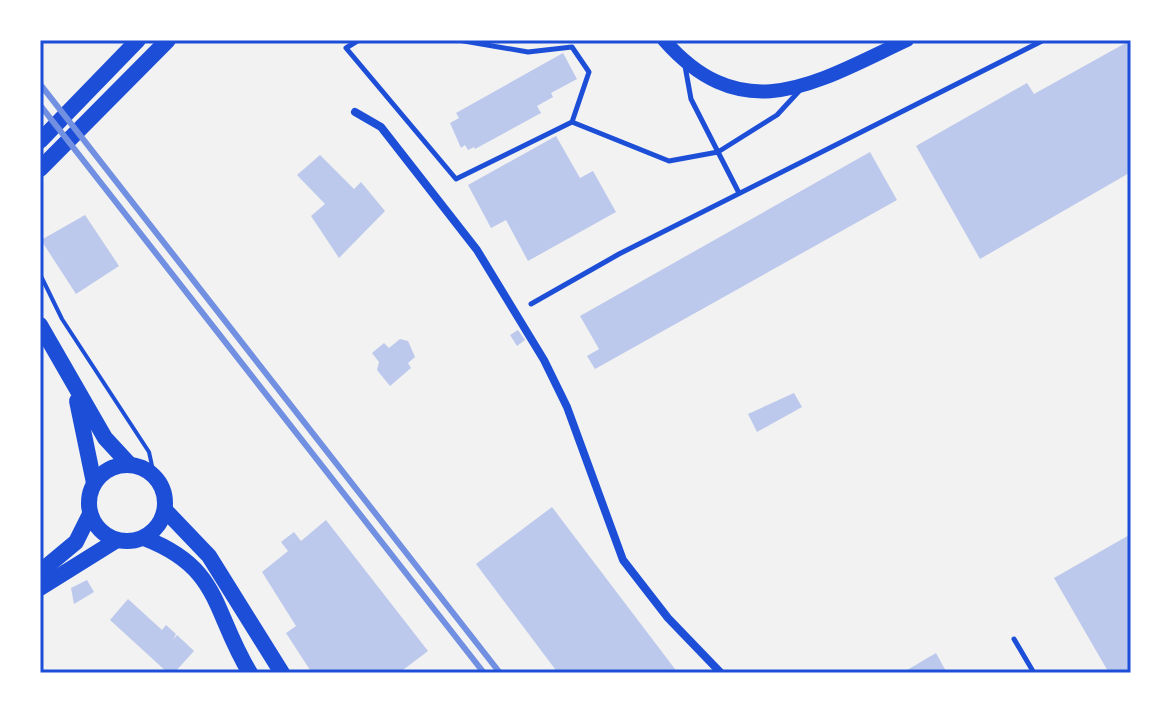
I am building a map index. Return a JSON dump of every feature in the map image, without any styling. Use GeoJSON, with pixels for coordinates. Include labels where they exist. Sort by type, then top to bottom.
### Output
{"type":"FeatureCollection","features":[{"type":"Feature","properties":{"kind":"main road"},"geometry":{"type":"LineString","coordinates":[[40,141],[138,40]]}},
{"type":"Feature","properties":{"kind":"main road"},"geometry":{"type":"LineString","coordinates":[[40,169],[168,40]]}},
{"type":"Feature","properties":{"kind":"main road"},"geometry":{"type":"LineString","coordinates":[[40,325],[105,438],[130,465],[154,475],[166,497],[161,522],[144,538]]}},
{"type":"Feature","properties":{"kind":"main road"},"geometry":{"type":"LineString","coordinates":[[74,388],[94,483]]}},
{"type":"Feature","properties":{"kind":"main road"},"geometry":{"type":"LineString","coordinates":[[117,540],[96,526],[90,514],[90,492],[94,483],[110,469],[130,465]]}},
{"type":"Feature","properties":{"kind":"main road"},"geometry":{"type":"LineString","coordinates":[[165,510],[209,556],[282,673]]}},
{"type":"Feature","properties":{"kind":"main road"},"geometry":{"type":"LineString","coordinates":[[40,572],[76,542],[90,514]]}},
{"type":"Feature","properties":{"kind":"main road"},"geometry":{"type":"LineString","coordinates":[[40,588],[117,540],[144,538],[172,548],[198,570],[216,595],[227,628],[250,673]]}},
{"type":"Feature","properties":{"kind":"street"},"geometry":{"type":"LineString","coordinates":[[664,40],[685,64],[711,79],[744,91],[772,93],[801,88],[907,40]]}},
{"type":"Feature","properties":{"kind":"street"},"geometry":{"type":"LineString","coordinates":[[355,112],[381,127],[477,250],[544,360],[567,407],[623,560],[658,607],[721,673]]}},
{"type":"Feature","properties":{"kind":"lane"},"geometry":{"type":"LineString","coordinates":[[359,40],[346,48],[456,179],[572,122],[589,72],[572,47],[528,52],[458,40]]}},
{"type":"Feature","properties":{"kind":"lane"},"geometry":{"type":"LineString","coordinates":[[531,304],[619,254],[1044,40]]}},
{"type":"Feature","properties":{"kind":"lane"},"geometry":{"type":"LineString","coordinates":[[685,64],[691,99],[739,193]]}},
{"type":"Feature","properties":{"kind":"lane"},"geometry":{"type":"LineString","coordinates":[[572,122],[669,161],[718,152],[777,115],[801,88]]}},
{"type":"Feature","properties":{"kind":"lane"},"geometry":{"type":"LineString","coordinates":[[1014,639],[1034,673]]}},
{"type":"Feature","properties":{"kind":"path"},"geometry":{"type":"LineString","coordinates":[[40,274],[62,319],[149,452],[154,475]]}},
{"type":"Feature","properties":{"kind":"building"},"geometry":{"type":"Polygon","coordinates":[[[1131,40],[1131,172],[980,259],[916,146],[1027,83],[1034,94],[1131,40]]]}},
{"type":"Feature","properties":{"kind":"building"},"geometry":{"type":"Polygon","coordinates":[[[563,53],[577,79],[551,93],[553,97],[537,106],[541,113],[475,149],[468,150],[465,145],[461,148],[450,123],[459,118],[456,113],[563,53]]]}},
{"type":"Feature","properties":{"kind":"building"},"geometry":{"type":"Polygon","coordinates":[[[556,136],[580,178],[593,171],[616,212],[528,261],[506,220],[491,228],[468,185],[556,136]]]}},
{"type":"Feature","properties":{"kind":"building"},"geometry":{"type":"Polygon","coordinates":[[[870,152],[897,200],[595,369],[587,356],[599,349],[580,316],[870,152]]]}},
{"type":"Feature","properties":{"kind":"building"},"geometry":{"type":"Polygon","coordinates":[[[320,155],[354,189],[361,182],[385,211],[339,258],[311,216],[325,204],[297,175],[320,155]]]}},
{"type":"Feature","properties":{"kind":"building"},"geometry":{"type":"Polygon","coordinates":[[[85,215],[119,266],[76,294],[41,240],[85,215]]]}},
{"type":"Feature","properties":{"kind":"building"},"geometry":{"type":"Polygon","coordinates":[[[518,330],[525,340],[517,346],[510,335],[518,330]]]}},
{"type":"Feature","properties":{"kind":"building"},"geometry":{"type":"Polygon","coordinates":[[[400,339],[408,341],[415,357],[408,363],[411,368],[390,386],[377,370],[379,362],[372,353],[384,343],[389,348],[400,339]]]}},
{"type":"Feature","properties":{"kind":"building"},"geometry":{"type":"Polygon","coordinates":[[[794,393],[802,407],[757,432],[748,414],[794,393]]]}},
{"type":"Feature","properties":{"kind":"building"},"geometry":{"type":"Polygon","coordinates":[[[552,507],[678,673],[558,673],[476,564],[552,507]]]}},
{"type":"Feature","properties":{"kind":"building"},"geometry":{"type":"Polygon","coordinates":[[[326,520],[428,651],[399,673],[312,673],[286,633],[296,626],[262,572],[288,551],[281,542],[294,532],[301,541],[326,520]]]}},
{"type":"Feature","properties":{"kind":"building"},"geometry":{"type":"Polygon","coordinates":[[[1131,534],[1131,673],[1109,673],[1054,578],[1131,534]]]}},
{"type":"Feature","properties":{"kind":"building"},"geometry":{"type":"Polygon","coordinates":[[[87,580],[94,592],[74,604],[71,588],[87,580]]]}},
{"type":"Feature","properties":{"kind":"building"},"geometry":{"type":"Polygon","coordinates":[[[128,599],[162,630],[166,625],[176,634],[173,640],[177,635],[194,651],[174,673],[168,673],[110,620],[128,599]]]}},
{"type":"Feature","properties":{"kind":"building"},"geometry":{"type":"Polygon","coordinates":[[[936,653],[947,673],[902,673],[936,653]]]}},
{"type":"Feature","properties":{"kind":"railway"},"geometry":{"type":"LineString","coordinates":[[40,84],[500,673]]}},
{"type":"Feature","properties":{"kind":"railway"},"geometry":{"type":"LineString","coordinates":[[40,105],[484,673]]}}]}
